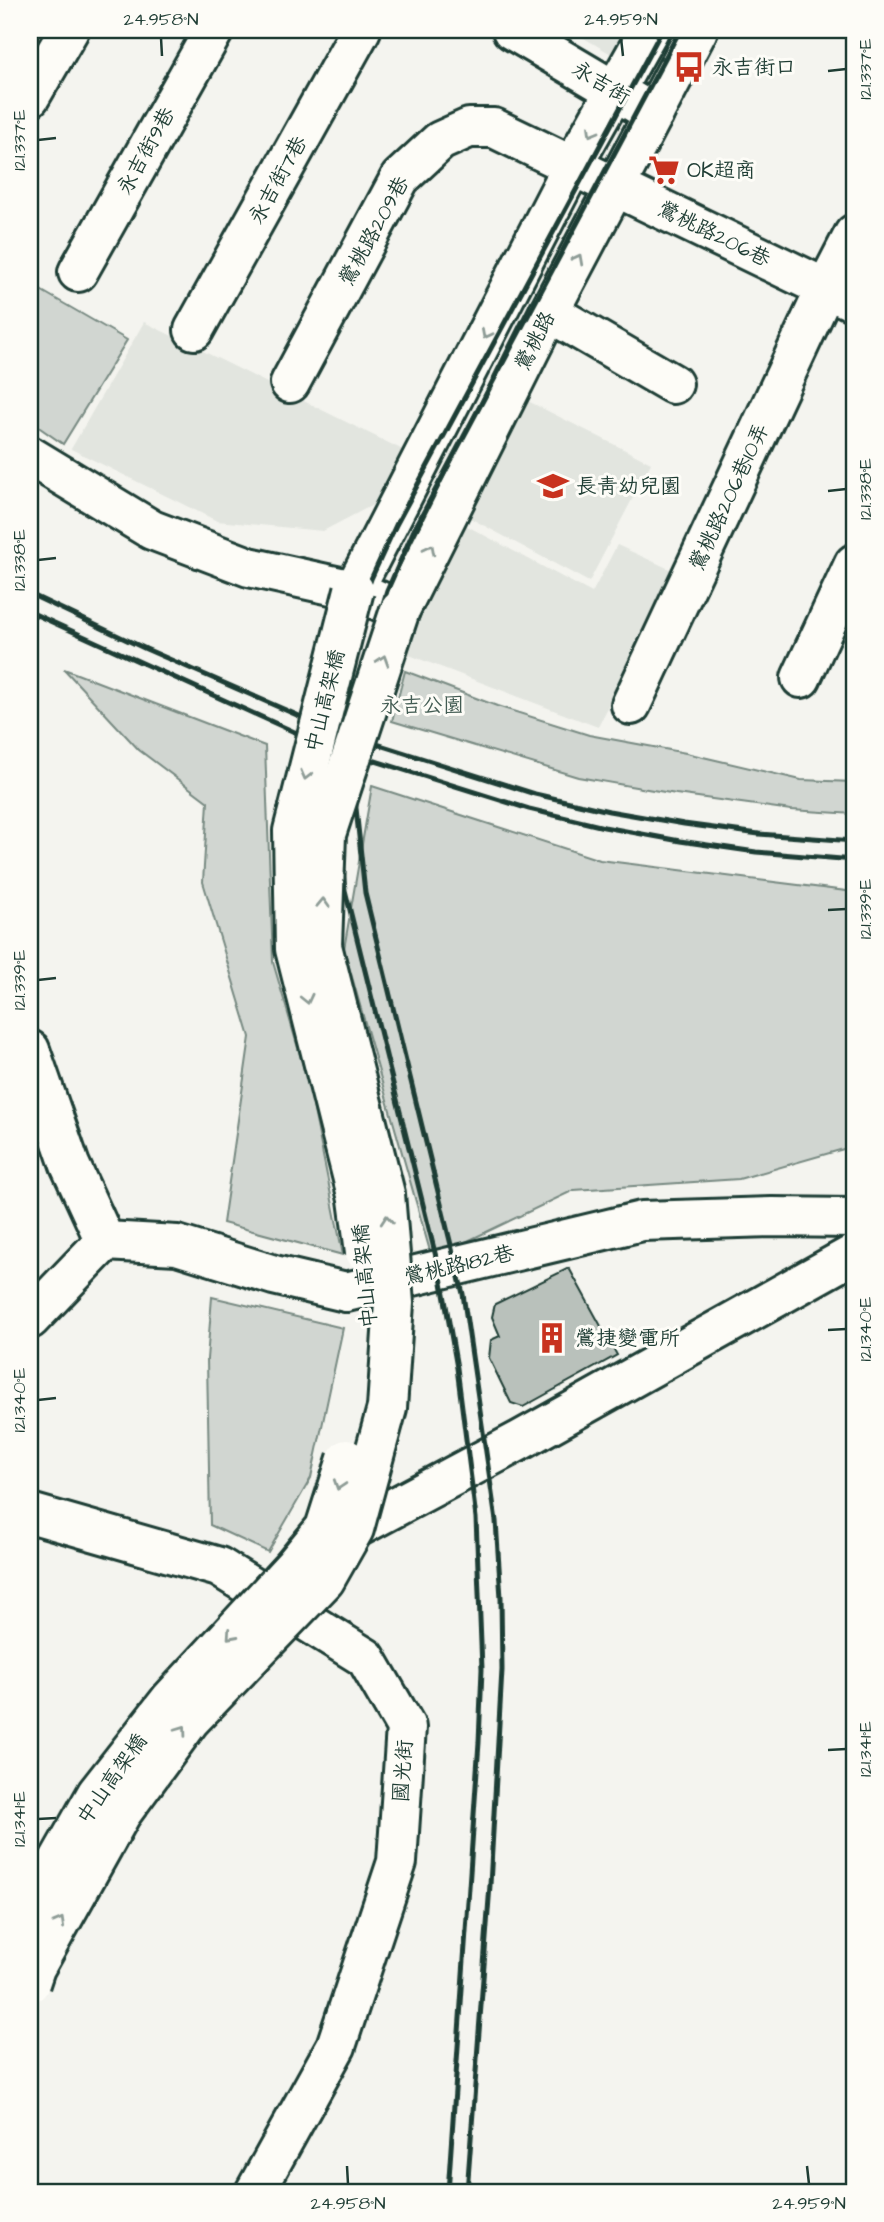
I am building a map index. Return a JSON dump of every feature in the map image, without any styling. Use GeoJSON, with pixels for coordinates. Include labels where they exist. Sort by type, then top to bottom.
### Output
{"type":"FeatureCollection","features":[{"type":"Feature","properties":{"kind":"street"},"geometry":{"type":"LineString","coordinates":[[30,97],[69,30]]}},
{"type":"Feature","properties":{"kind":"street","name":"永吉街9巷"},"geometry":{"type":"LineString","coordinates":[[78,272],[214,30]]}},
{"type":"Feature","properties":{"kind":"street","name":"永吉街7巷"},"geometry":{"type":"LineString","coordinates":[[194,330],[361,30]]}},
{"type":"Feature","properties":{"kind":"street","name":"永吉街"},"geometry":{"type":"LineString","coordinates":[[512,30],[654,114]]}},
{"type":"Feature","properties":{"kind":"street"},"geometry":{"type":"LineString","coordinates":[[354,590],[573,165],[649,30]]}},
{"type":"Feature","properties":{"kind":"street","name":"鶯桃路"},"geometry":{"type":"LineString","coordinates":[[400,610],[549,312],[698,30]]}},
{"type":"Feature","properties":{"kind":"street","name":"鶯桃路209巷"},"geometry":{"type":"LineString","coordinates":[[290,383],[400,178],[440,141],[469,128],[494,128],[573,165]]}},
{"type":"Feature","properties":{"kind":"street","name":"鶯桃路206巷"},"geometry":{"type":"LineString","coordinates":[[573,165],[840,295]]}},
{"type":"Feature","properties":{"kind":"street","name":"鶯桃路206巷10弄"},"geometry":{"type":"LineString","coordinates":[[631,705],[840,295],[854,234]]}},
{"type":"Feature","properties":{"kind":"street"},"geometry":{"type":"LineString","coordinates":[[549,312],[673,384]]}},
{"type":"Feature","properties":{"kind":"street"},"geometry":{"type":"LineString","coordinates":[[30,456],[152,530],[249,567],[354,590],[400,610]]}},
{"type":"Feature","properties":{"kind":"street"},"geometry":{"type":"LineString","coordinates":[[801,678],[854,564]]}},
{"type":"Feature","properties":{"kind":"street","name":"中山高架橋"},"geometry":{"type":"LineString","coordinates":[[30,1983],[35,1968],[121,1814],[190,1720],[325,1580],[339,1528],[365,1404],[373,1313],[358,1199],[295,949],[293,831],[354,590]]}},
{"type":"Feature","properties":{"kind":"street","name":"中山高架橋"},"geometry":{"type":"LineString","coordinates":[[339,1528],[387,1408],[394,1303],[385,1194],[322,946],[326,834],[400,610]]}},
{"type":"Feature","properties":{"kind":"street"},"geometry":{"type":"LineString","coordinates":[[30,1050],[70,1165],[105,1241],[30,1319]]}},
{"type":"Feature","properties":{"kind":"street","name":"鶯桃路182巷"},"geometry":{"type":"LineString","coordinates":[[105,1241],[177,1245],[274,1275],[346,1292],[642,1221],[772,1217],[854,1218]]}},
{"type":"Feature","properties":{"kind":"street","name":"中山高架橋"},"geometry":{"type":"LineString","coordinates":[[30,1911],[97,1793],[170,1700],[293,1567],[339,1528],[521,1440],[854,1254]]}},
{"type":"Feature","properties":{"kind":"street","name":"國光街"},"geometry":{"type":"LineString","coordinates":[[30,1513],[219,1567],[366,1658],[405,1727],[397,1862],[336,2046],[255,2192]]}},
{"type":"Feature","properties":{"kind":"shaded area"},"geometry":{"type":"Polygon","coordinates":[[[570,30],[628,30],[613,55],[570,30]]]}},
{"type":"Feature","properties":{"kind":"shaded area"},"geometry":{"type":"Polygon","coordinates":[[[144,322],[407,452],[386,498],[323,531],[217,521],[71,449],[144,322]]]}},
{"type":"Feature","properties":{"kind":"shaded area","name":"長青幼兒園"},"geometry":{"type":"Polygon","coordinates":[[[512,393],[651,463],[589,582],[455,510],[512,393]]]}},
{"type":"Feature","properties":{"kind":"shaded area"},"geometry":{"type":"Polygon","coordinates":[[[454,519],[592,593],[617,545],[676,572],[598,727],[396,650],[454,519]]]}},
{"type":"Feature","properties":{"kind":"green space"},"geometry":{"type":"Polygon","coordinates":[[[30,284],[127,340],[63,444],[30,421],[30,284]]]}},
{"type":"Feature","properties":{"kind":"green space"},"geometry":{"type":"Polygon","coordinates":[[[64,669],[265,746],[273,962],[309,1086],[343,1255],[223,1223],[250,1037],[203,882],[208,802],[139,750],[64,669]]]}},
{"type":"Feature","properties":{"kind":"green space","name":"永吉公園"},"geometry":{"type":"Polygon","coordinates":[[[405,671],[497,706],[589,735],[686,753],[801,780],[854,782],[854,814],[791,810],[578,777],[392,721],[405,671]]]}},
{"type":"Feature","properties":{"kind":"green space"},"geometry":{"type":"Polygon","coordinates":[[[372,786],[600,860],[854,892],[854,1146],[739,1179],[574,1190],[432,1258],[344,949],[372,786]]]}},
{"type":"Feature","properties":{"kind":"green space"},"geometry":{"type":"Polygon","coordinates":[[[212,1297],[343,1328],[311,1478],[268,1552],[210,1525],[207,1359],[212,1297]]]}},
{"type":"Feature","properties":{"kind":"building","name":"鶯捷變電所"},"geometry":{"type":"Polygon","coordinates":[[[569,1268],[617,1355],[523,1407],[511,1403],[489,1358],[491,1340],[500,1336],[492,1317],[495,1304],[569,1268]]]}},
{"type":"Feature","properties":{"kind":"railway"},"geometry":{"type":"LineString","coordinates":[[448,2192],[479,1742],[482,1669],[476,1518],[457,1368],[441,1277],[345,890],[334,755],[338,696],[352,637],[371,579],[396,525],[662,30]]}},
{"type":"Feature","properties":{"kind":"railway"},"geometry":{"type":"LineString","coordinates":[[467,2192],[490,1885],[502,1670],[496,1521],[463,1294],[365,893],[356,808],[355,711],[387,591],[413,532],[680,30]]}},
{"type":"Feature","properties":{"kind":"railway"},"geometry":{"type":"LineString","coordinates":[[30,594],[146,649],[329,729],[535,794],[684,824],[759,834],[854,841]]}},
{"type":"Feature","properties":{"kind":"railway"},"geometry":{"type":"LineString","coordinates":[[30,612],[321,744],[529,809],[680,841],[756,852],[854,860]]}},
{"type":"Feature","properties":{"kind":"place","name":"永吉街口"},"geometry":{"type":"Point","coordinates":[689,67]}},
{"type":"Feature","properties":{"kind":"place","name":"OK超商"},"geometry":{"type":"Point","coordinates":[664,170]}},
{"type":"Feature","properties":{"kind":"place","name":"長青幼兒園"},"geometry":{"type":"Point","coordinates":[553,486]}},
{"type":"Feature","properties":{"kind":"place","name":"鶯捷變電所"},"geometry":{"type":"Point","coordinates":[552,1338]}}]}
